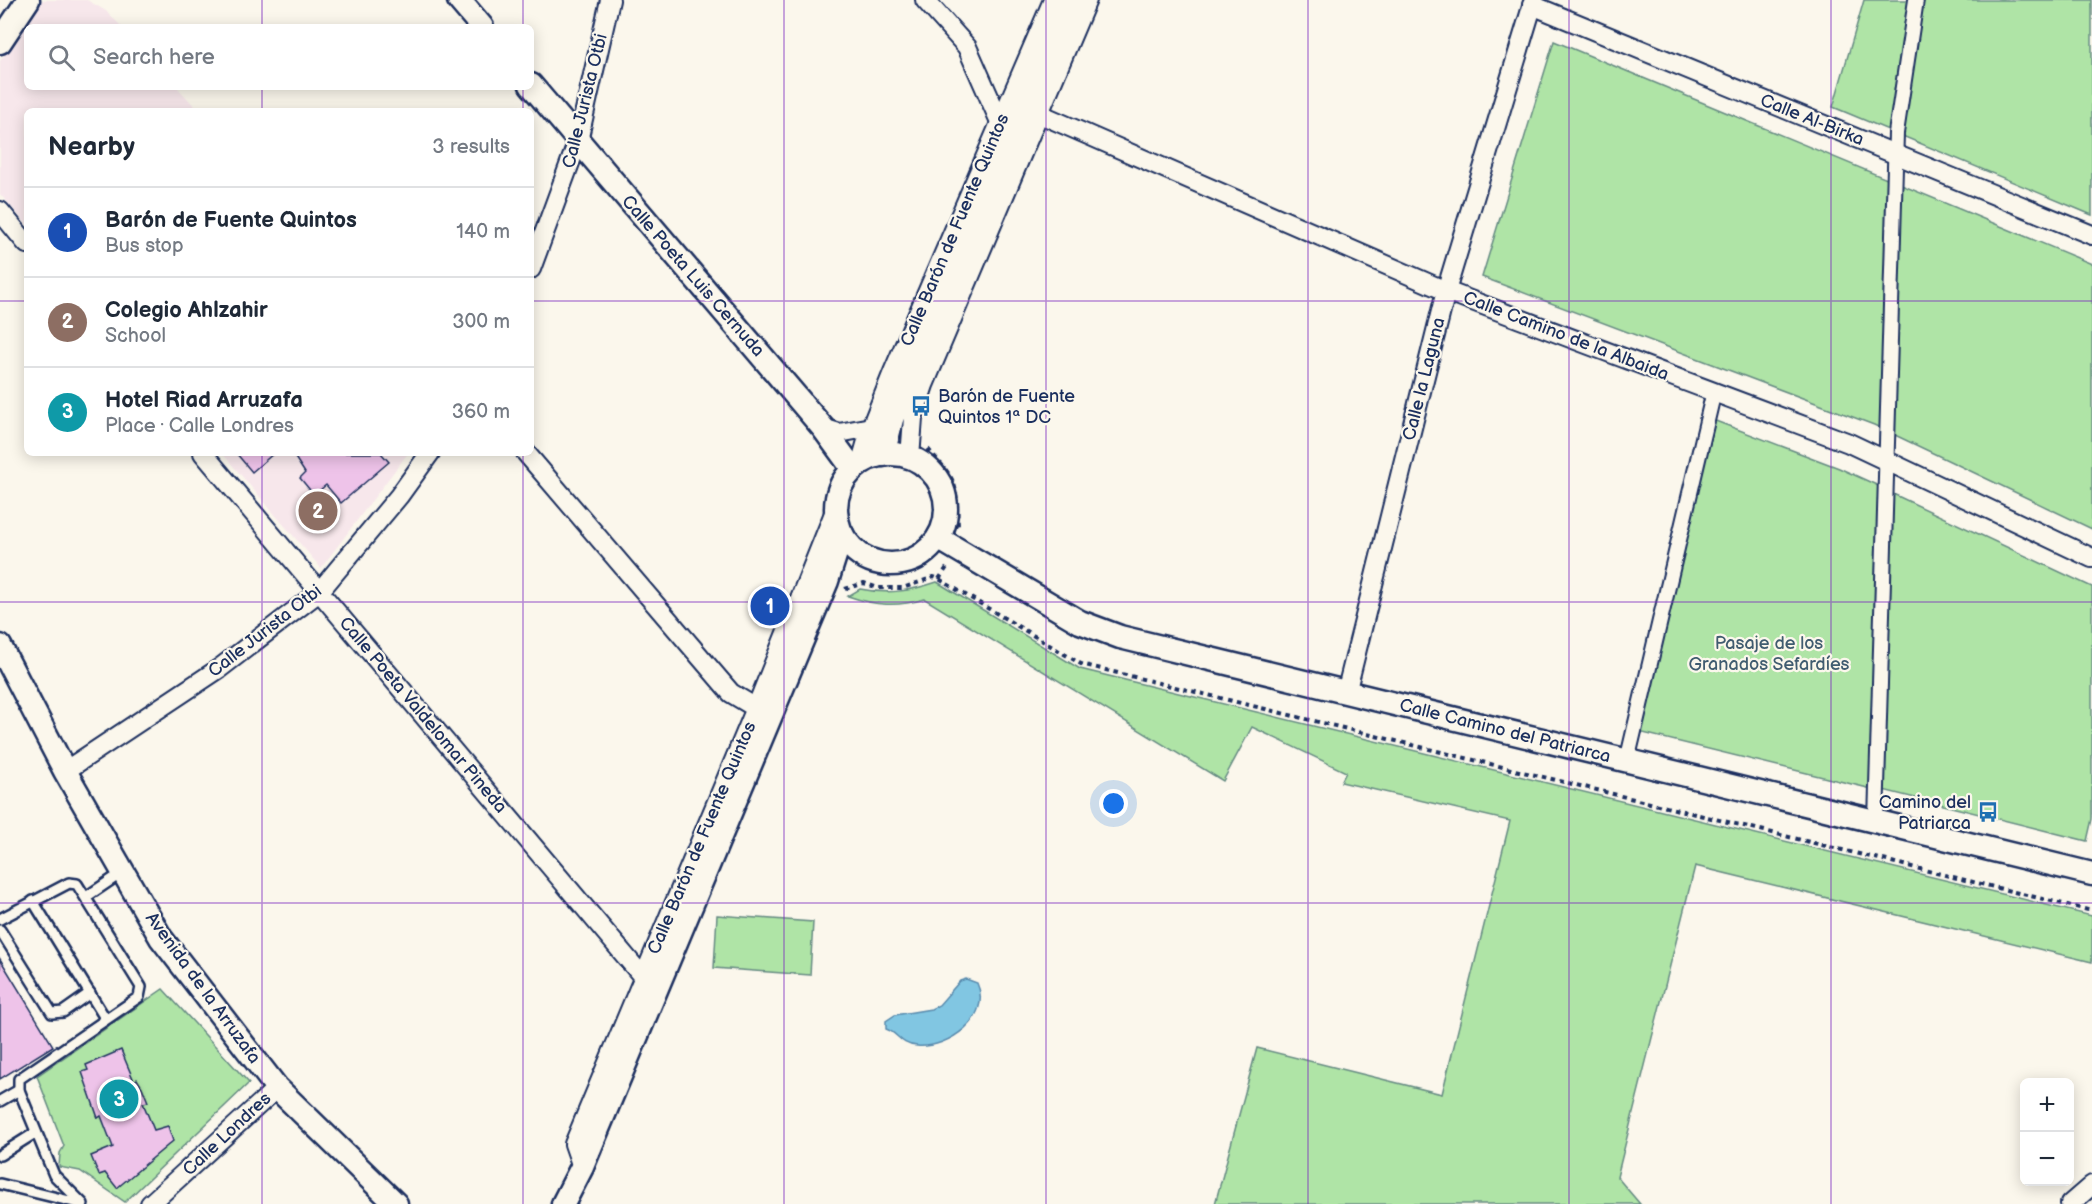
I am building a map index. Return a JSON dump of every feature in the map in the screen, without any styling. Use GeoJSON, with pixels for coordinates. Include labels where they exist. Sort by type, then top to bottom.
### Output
{"type":"FeatureCollection","features":[{"type":"Feature","properties":{"kind":"street"},"geometry":{"type":"LineString","coordinates":[[0,42],[28,0]]}},
{"type":"Feature","properties":{"kind":"street"},"geometry":{"type":"LineString","coordinates":[[459,0],[479,24]]}},
{"type":"Feature","properties":{"kind":"street","name":"Calle Jurista Otbi"},"geometry":{"type":"LineString","coordinates":[[534,261],[578,141],[610,0]]}},
{"type":"Feature","properties":{"kind":"street"},"geometry":{"type":"LineString","coordinates":[[925,0],[967,47],[1001,124]]}},
{"type":"Feature","properties":{"kind":"street","name":"Calle Barón de Fuente Quintos"},"geometry":{"type":"LineString","coordinates":[[857,466],[871,427],[1053,0]]}},
{"type":"Feature","properties":{"kind":"street","name":"Calle Barón de Fuente Quintos"},"geometry":{"type":"LineString","coordinates":[[883,455],[899,402],[1067,0]]}},
{"type":"Feature","properties":{"kind":"street","name":"Calle Barón de Fuente Quintos"},"geometry":{"type":"LineString","coordinates":[[918,452],[913,418],[924,385],[1087,0]]}},
{"type":"Feature","properties":{"kind":"street"},"geometry":{"type":"LineString","coordinates":[[1876,821],[1896,133],[1916,0]]}},
{"type":"Feature","properties":{"kind":"street","name":"Calle Al-Birka"},"geometry":{"type":"LineString","coordinates":[[1533,2],[2092,236]]}},
{"type":"Feature","properties":{"kind":"street","name":"Calle la Laguna"},"geometry":{"type":"LineString","coordinates":[[1346,693],[1446,291],[1533,2]]}},
{"type":"Feature","properties":{"kind":"street","name":"Calle Poeta Luis Cernuda"},"geometry":{"type":"LineString","coordinates":[[534,89],[857,466]]}},
{"type":"Feature","properties":{"kind":"street","name":"Calle Camino de la Albaida"},"geometry":{"type":"LineString","coordinates":[[1040,114],[1446,291],[1849,443],[2092,558]]}},
{"type":"Feature","properties":{"kind":"street"},"geometry":{"type":"LineString","coordinates":[[0,211],[24,240]]}},
{"type":"Feature","properties":{"kind":"street"},"geometry":{"type":"LineString","coordinates":[[1627,761],[1714,391]]}},
{"type":"Feature","properties":{"kind":"street"},"geometry":{"type":"LineString","coordinates":[[823,428],[839,433],[871,427]]}},
{"type":"Feature","properties":{"kind":"street"},"geometry":{"type":"LineString","coordinates":[[918,452],[937,480],[944,496],[946,513],[938,538],[918,557],[901,563],[883,563],[866,558],[852,548],[842,534],[836,508],[838,494],[857,466],[883,455],[918,452]]}},
{"type":"Feature","properties":{"kind":"street","name":"Calle Poeta Valdelomar Pineda"},"geometry":{"type":"LineString","coordinates":[[205,456],[644,977]]}},
{"type":"Feature","properties":{"kind":"street","name":"Calle Jurista Otbi"},"geometry":{"type":"LineString","coordinates":[[65,771],[220,668],[319,592],[399,496],[427,456]]}},
{"type":"Feature","properties":{"kind":"street"},"geometry":{"type":"LineString","coordinates":[[529,456],[731,693],[756,708]]}},
{"type":"Feature","properties":{"kind":"street","name":"Calle Barón de Fuente Quintos"},"geometry":{"type":"LineString","coordinates":[[582,1167],[574,1144],[756,708],[836,508]]}},
{"type":"Feature","properties":{"kind":"street","name":"Calle Barón de Fuente Quintos"},"geometry":{"type":"LineString","coordinates":[[563,1204],[582,1167],[827,581],[842,534]]}},
{"type":"Feature","properties":{"kind":"street","name":"Calle Camino del Patriarca"},"geometry":{"type":"LineString","coordinates":[[938,538],[1097,630],[1346,693],[2092,874]]}},
{"type":"Feature","properties":{"kind":"street"},"geometry":{"type":"LineString","coordinates":[[827,581],[866,558]]}},
{"type":"Feature","properties":{"kind":"street","name":"Avenida de la Arruzafa"},"geometry":{"type":"LineString","coordinates":[[0,646],[65,771],[162,938],[277,1088],[396,1204]]}},
{"type":"Feature","properties":{"kind":"street","name":"Calle Londres"},"geometry":{"type":"LineString","coordinates":[[150,1204],[277,1088]]}},
{"type":"Feature","properties":{"kind":"street"},"geometry":{"type":"LineString","coordinates":[[2070,1204],[2092,1185]]}},
{"type":"Feature","properties":{"kind":"lane"},"geometry":{"type":"LineString","coordinates":[[86,897],[123,872]]}},
{"type":"Feature","properties":{"kind":"lane"},"geometry":{"type":"LineString","coordinates":[[0,919],[69,883],[77,884],[141,987],[138,997],[19,1079],[19,1090],[54,1174],[83,1204]]}},
{"type":"Feature","properties":{"kind":"lane"},"geometry":{"type":"LineString","coordinates":[[33,901],[105,1018]]}},
{"type":"Feature","properties":{"kind":"lane"},"geometry":{"type":"LineString","coordinates":[[0,930],[52,1013],[63,1012],[90,993]]}},
{"type":"Feature","properties":{"kind":"lane"},"geometry":{"type":"LineString","coordinates":[[0,1101],[19,1090]]}},
{"type":"Feature","properties":{"kind":"lane"},"geometry":{"type":"LineString","coordinates":[[0,1155],[35,1133]]}},
{"type":"Feature","properties":{"kind":"lane"},"geometry":{"type":"LineString","coordinates":[[0,1184],[83,1204]]}},
{"type":"Feature","properties":{"kind":"path"},"geometry":{"type":"LineString","coordinates":[[918,452],[948,471],[954,482],[960,534]]}},
{"type":"Feature","properties":{"kind":"path"},"geometry":{"type":"LineString","coordinates":[[827,581],[846,589],[864,583],[888,588],[903,588],[934,578],[939,579],[1081,664],[2092,911]]}},
{"type":"Feature","properties":{"kind":"shaded area"},"geometry":{"type":"Polygon","coordinates":[[[42,0],[87,0],[106,11],[119,24],[25,24],[42,0]]]}},
{"type":"Feature","properties":{"kind":"shaded area"},"geometry":{"type":"Polygon","coordinates":[[[24,26],[24,90],[180,90],[196,108],[24,108],[24,222],[0,194],[0,61],[24,26]]]}},
{"type":"Feature","properties":{"kind":"shaded area"},"geometry":{"type":"Polygon","coordinates":[[[225,456],[406,456],[321,568],[225,456]]]}},
{"type":"Feature","properties":{"kind":"green space"},"geometry":{"type":"Polygon","coordinates":[[[1864,0],[2092,0],[2092,215],[1833,107],[1864,0]]]}},
{"type":"Feature","properties":{"kind":"green space"},"geometry":{"type":"Polygon","coordinates":[[[1554,41],[2092,264],[2092,529],[1874,425],[1482,277],[1554,41]]]}},
{"type":"Feature","properties":{"kind":"green space","name":"Pasaje de los Granados Sefardíes"},"geometry":{"type":"Polygon","coordinates":[[[1713,420],[1839,468],[1881,487],[1872,789],[1639,732],[1713,420]]]}},
{"type":"Feature","properties":{"kind":"green space"},"geometry":{"type":"Polygon","coordinates":[[[1891,493],[2092,587],[2092,819],[2087,841],[1883,790],[1891,493]]]}},
{"type":"Feature","properties":{"kind":"green space"},"geometry":{"type":"Polygon","coordinates":[[[937,582],[1080,669],[2092,916],[2092,962],[1695,866],[1617,1177],[1640,1204],[1215,1204],[1257,1048],[1442,1094],[1510,821],[1341,782],[1346,772],[1252,727],[1223,781],[925,599],[886,604],[848,596],[860,589],[880,592],[899,591],[937,582]]]}},
{"type":"Feature","properties":{"kind":"green space"},"geometry":{"type":"Polygon","coordinates":[[[717,915],[813,922],[810,975],[714,968],[717,915]]]}},
{"type":"Feature","properties":{"kind":"green space"},"geometry":{"type":"Polygon","coordinates":[[[163,989],[249,1083],[125,1202],[80,1171],[59,1167],[60,1153],[64,1146],[37,1076],[163,989]]]}},
{"type":"Feature","properties":{"kind":"water"},"geometry":{"type":"Polygon","coordinates":[[[966,979],[977,983],[980,996],[979,1008],[965,1028],[954,1036],[929,1046],[917,1046],[903,1041],[886,1029],[886,1021],[895,1015],[931,1009],[939,1005],[960,981],[966,979]]]}},
{"type":"Feature","properties":{"kind":"building"},"geometry":{"type":"Polygon","coordinates":[[[239,456],[271,456],[252,472],[239,456]]]}},
{"type":"Feature","properties":{"kind":"building"},"geometry":{"type":"Polygon","coordinates":[[[294,456],[384,456],[389,462],[341,503],[326,485],[314,495],[300,478],[305,473],[294,456]]]}},
{"type":"Feature","properties":{"kind":"building"},"geometry":{"type":"Polygon","coordinates":[[[0,959],[53,1046],[0,1079],[0,959]]]}},
{"type":"Feature","properties":{"kind":"building"},"geometry":{"type":"Polygon","coordinates":[[[121,1050],[134,1081],[137,1079],[142,1087],[148,1102],[143,1103],[154,1130],[168,1126],[173,1141],[117,1188],[105,1173],[99,1175],[91,1156],[113,1147],[101,1116],[98,1118],[82,1072],[88,1070],[86,1065],[121,1050]]]}},
{"type":"Feature","properties":{"kind":"place","name":"Barón de Fuente Quintos 1ª DC"},"geometry":{"type":"Point","coordinates":[921,406]}},
{"type":"Feature","properties":{"kind":"place","name":"Colegio Ahlzahir"},"geometry":{"type":"Point","coordinates":[318,511]}},
{"type":"Feature","properties":{"kind":"place","name":"Barón de Fuente Quintos"},"geometry":{"type":"Point","coordinates":[770,606]}},
{"type":"Feature","properties":{"kind":"place","name":"Camino del Patriarca"},"geometry":{"type":"Point","coordinates":[1988,812]}},
{"type":"Feature","properties":{"kind":"place","name":"Hotel Riad Arruzafa"},"geometry":{"type":"Point","coordinates":[119,1099]}}]}
